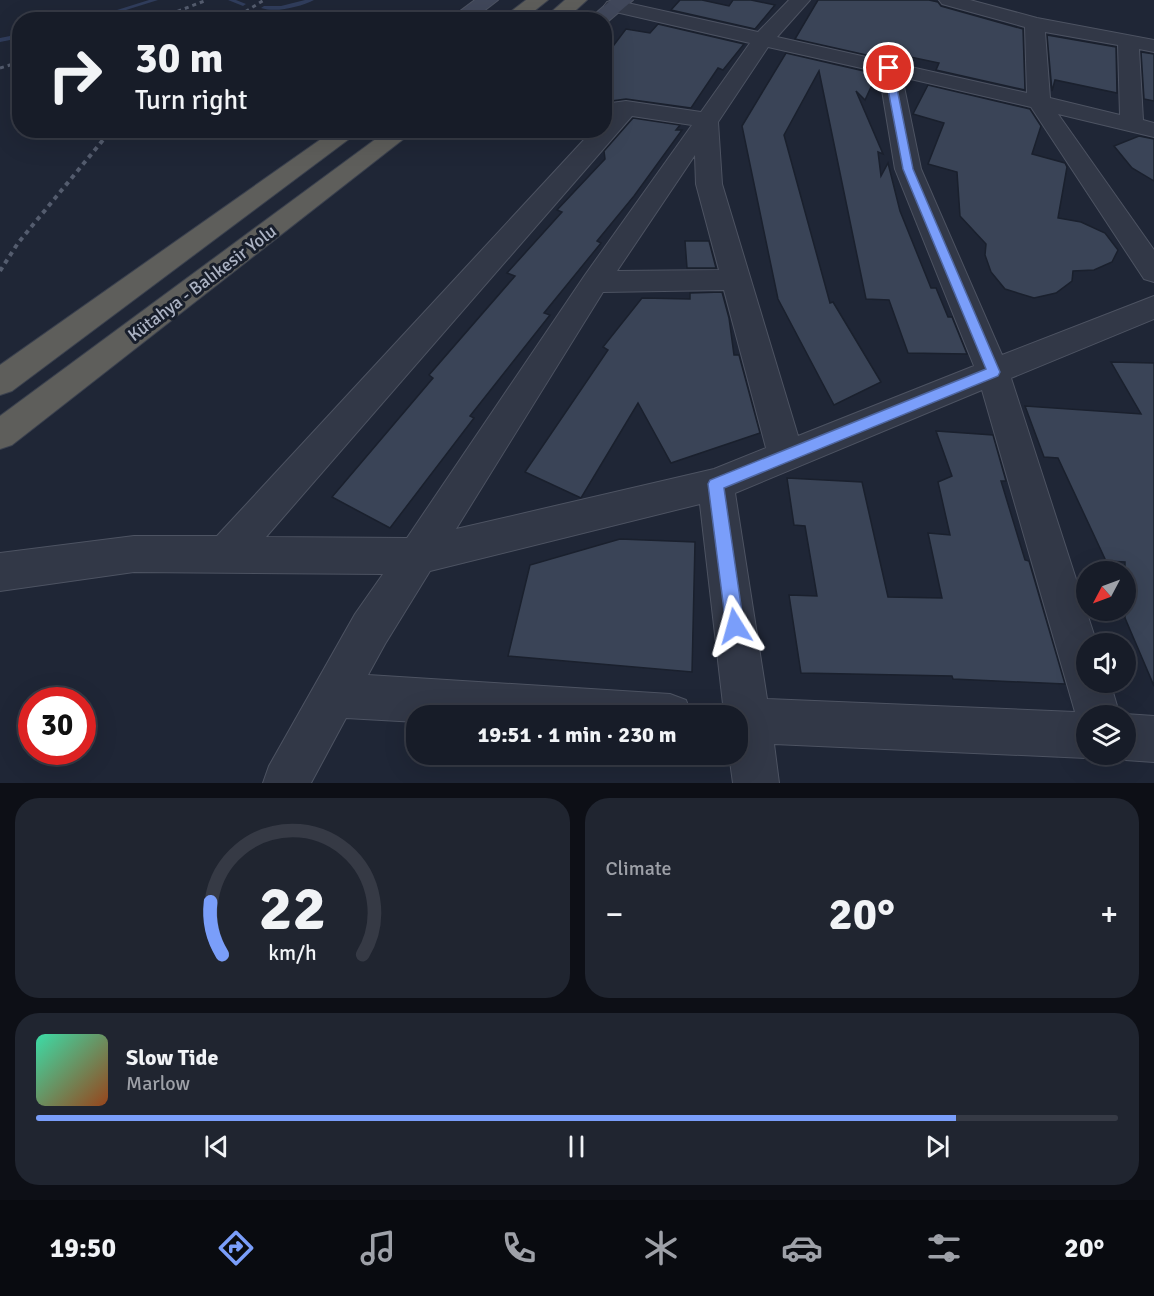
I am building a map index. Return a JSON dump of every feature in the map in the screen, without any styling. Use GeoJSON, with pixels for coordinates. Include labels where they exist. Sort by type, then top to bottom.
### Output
{"type":"FeatureCollection","features":[{"type":"Feature","properties":{"kind":"highway"},"geometry":{"type":"LineString","coordinates":[[521,12],[537,0]]}},
{"type":"Feature","properties":{"kind":"highway"},"geometry":{"type":"LineString","coordinates":[[562,12],[577,0]]}},
{"type":"Feature","properties":{"kind":"highway","name":"Kütahya - Balıkesir Yolu"},"geometry":{"type":"LineString","coordinates":[[0,382],[339,138]]}},
{"type":"Feature","properties":{"kind":"highway","name":"Kütahya - Balıkesir Yolu"},"geometry":{"type":"LineString","coordinates":[[0,435],[393,138]]}},
{"type":"Feature","properties":{"kind":"main road"},"geometry":{"type":"LineString","coordinates":[[470,12],[488,0]]}},
{"type":"Feature","properties":{"kind":"street"},"geometry":{"type":"LineString","coordinates":[[286,783],[370,628],[595,282],[763,39],[800,0]]}},
{"type":"Feature","properties":{"kind":"street"},"geometry":{"type":"LineString","coordinates":[[949,0],[1035,24],[1154,46]]}},
{"type":"Feature","properties":{"kind":"street"},"geometry":{"type":"LineString","coordinates":[[612,9],[763,39],[1154,130]]}},
{"type":"Feature","properties":{"kind":"street"},"geometry":{"type":"LineString","coordinates":[[1035,24],[1039,102],[1154,272]]}},
{"type":"Feature","properties":{"kind":"street"},"geometry":{"type":"LineString","coordinates":[[1128,41],[1132,125]]}},
{"type":"Feature","properties":{"kind":"street"},"geometry":{"type":"LineString","coordinates":[[889,68],[908,169],[993,372],[1076,642]]}},
{"type":"Feature","properties":{"kind":"street"},"geometry":{"type":"LineString","coordinates":[[615,110],[706,120]]}},
{"type":"Feature","properties":{"kind":"street"},"geometry":{"type":"LineString","coordinates":[[706,120],[709,184],[786,456]]}},
{"type":"Feature","properties":{"kind":"street"},"geometry":{"type":"LineString","coordinates":[[225,555],[590,138]]}},
{"type":"Feature","properties":{"kind":"street"},"geometry":{"type":"LineString","coordinates":[[595,282],[736,280]]}},
{"type":"Feature","properties":{"kind":"street"},"geometry":{"type":"LineString","coordinates":[[0,572],[134,554],[417,556],[716,484],[1154,307]]}},
{"type":"Feature","properties":{"kind":"street"},"geometry":{"type":"LineString","coordinates":[[716,484],[741,705]]}},
{"type":"Feature","properties":{"kind":"street"},"geometry":{"type":"LineString","coordinates":[[334,695],[494,705]]}},
{"type":"Feature","properties":{"kind":"street"},"geometry":{"type":"LineString","coordinates":[[748,720],[1076,735]]}},
{"type":"Feature","properties":{"kind":"street"},"geometry":{"type":"LineString","coordinates":[[1136,738],[1154,740]]}},
{"type":"Feature","properties":{"kind":"street"},"geometry":{"type":"LineString","coordinates":[[748,744],[756,783]]}},
{"type":"Feature","properties":{"kind":"building"},"geometry":{"type":"Polygon","coordinates":[[[680,0],[702,0],[729,6],[733,0],[751,0],[775,5],[755,29],[671,10],[680,0]]]}},
{"type":"Feature","properties":{"kind":"building"},"geometry":{"type":"Polygon","coordinates":[[[818,0],[929,0],[938,2],[941,6],[1023,29],[1025,90],[936,70],[939,63],[887,52],[884,59],[795,39],[818,0]]]}},
{"type":"Feature","properties":{"kind":"building"},"geometry":{"type":"Polygon","coordinates":[[[658,24],[744,44],[723,70],[718,68],[691,108],[626,99],[612,101],[612,47],[626,29],[650,33],[658,24]]]}},
{"type":"Feature","properties":{"kind":"building"},"geometry":{"type":"Polygon","coordinates":[[[1047,35],[1116,47],[1117,93],[1055,80],[1052,91],[1047,35]]]}},
{"type":"Feature","properties":{"kind":"building"},"geometry":{"type":"Polygon","coordinates":[[[1141,52],[1154,54],[1154,101],[1144,99],[1141,52]]]}},
{"type":"Feature","properties":{"kind":"building"},"geometry":{"type":"Polygon","coordinates":[[[786,53],[877,74],[865,100],[856,91],[883,154],[878,152],[881,176],[888,163],[900,211],[931,288],[936,288],[948,317],[952,317],[967,354],[908,353],[889,300],[866,299],[819,71],[784,135],[830,303],[833,302],[881,382],[834,405],[778,299],[742,126],[786,53]]]}},
{"type":"Feature","properties":{"kind":"building"},"geometry":{"type":"Polygon","coordinates":[[[928,85],[1030,109],[1041,126],[1032,154],[1065,163],[1067,167],[1058,218],[1081,222],[1105,233],[1118,250],[1112,262],[1094,270],[1073,271],[1072,281],[1056,293],[1034,298],[1005,289],[991,272],[985,255],[986,244],[960,216],[957,172],[928,164],[944,123],[913,114],[928,85]]]}},
{"type":"Feature","properties":{"kind":"building"},"geometry":{"type":"Polygon","coordinates":[[[633,118],[680,125],[676,130],[682,130],[634,196],[597,241],[601,243],[544,313],[550,315],[470,416],[474,418],[390,528],[332,497],[433,378],[429,375],[515,276],[507,273],[562,212],[557,210],[605,159],[604,151],[633,118]]]}},
{"type":"Feature","properties":{"kind":"building"},"geometry":{"type":"Polygon","coordinates":[[[1139,136],[1154,139],[1154,181],[1132,168],[1114,146],[1139,136]]]}},
{"type":"Feature","properties":{"kind":"building"},"geometry":{"type":"Polygon","coordinates":[[[685,241],[709,241],[716,268],[687,268],[685,241]]]}},
{"type":"Feature","properties":{"kind":"building"},"geometry":{"type":"Polygon","coordinates":[[[722,292],[729,318],[734,355],[739,355],[760,433],[671,463],[638,403],[581,498],[525,472],[608,350],[603,347],[642,298],[690,299],[690,293],[722,292]]]}},
{"type":"Feature","properties":{"kind":"building"},"geometry":{"type":"Polygon","coordinates":[[[1111,362],[1154,363],[1154,686],[1136,644],[1136,633],[1131,633],[1126,621],[1136,621],[1136,561],[1106,561],[1058,458],[1044,457],[1025,406],[1141,414],[1111,362]]]}},
{"type":"Feature","properties":{"kind":"building"},"geometry":{"type":"Polygon","coordinates":[[[936,431],[993,435],[1006,481],[1001,481],[1025,560],[1029,561],[1065,684],[953,679],[952,676],[801,673],[789,595],[817,596],[805,526],[794,525],[787,478],[862,482],[888,597],[942,598],[928,533],[950,535],[938,482],[952,476],[936,431]]]}},
{"type":"Feature","properties":{"kind":"building"},"geometry":{"type":"Polygon","coordinates":[[[620,539],[695,542],[692,672],[508,656],[530,565],[620,539]]]}},
{"type":"Feature","properties":{"kind":"waterway"},"geometry":{"type":"LineString","coordinates":[[114,12],[155,0]]}},
{"type":"Feature","properties":{"kind":"waterway"},"geometry":{"type":"LineString","coordinates":[[231,0],[243,4]]}},
{"type":"Feature","properties":{"kind":"waterway"},"geometry":{"type":"LineString","coordinates":[[264,8],[281,8],[311,0]]}},
{"type":"Feature","properties":{"kind":"waterway"},"geometry":{"type":"LineString","coordinates":[[0,40],[12,38]]}},
{"type":"Feature","properties":{"kind":"railway"},"geometry":{"type":"LineString","coordinates":[[176,12],[207,0]]}},
{"type":"Feature","properties":{"kind":"railway"},"geometry":{"type":"LineString","coordinates":[[245,12],[264,0]]}},
{"type":"Feature","properties":{"kind":"railway"},"geometry":{"type":"LineString","coordinates":[[0,68],[12,64]]}},
{"type":"Feature","properties":{"kind":"railway"},"geometry":{"type":"LineString","coordinates":[[0,271],[18,243],[105,138]]}},
{"type":"Feature","properties":{"kind":"route"},"geometry":{"type":"LineString","coordinates":[[735,626],[716,484],[993,372],[908,169],[889,68]]}}]}
